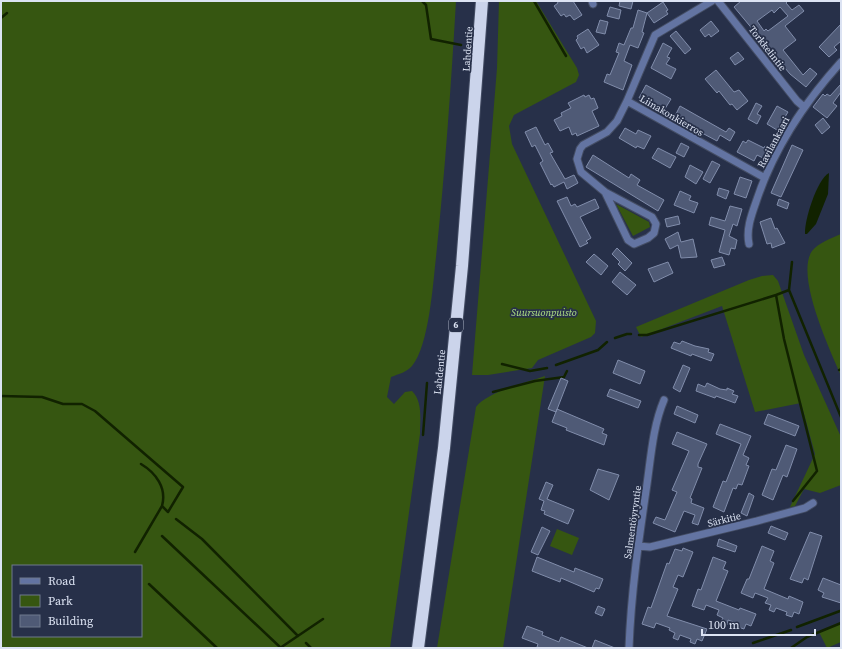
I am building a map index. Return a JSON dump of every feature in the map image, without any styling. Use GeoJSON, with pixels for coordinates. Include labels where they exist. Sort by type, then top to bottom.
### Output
{"type":"FeatureCollection","features":[{"type":"Feature","properties":{"kind":"highway","name":"Lahdentie"},"geometry":{"type":"LineString","coordinates":[[418,648],[444,448],[462,266],[482,1]]}},
{"type":"Feature","properties":{"kind":"street","name":"Liinakonkierros"},"geometry":{"type":"LineString","coordinates":[[712,1],[655,35],[627,101],[765,178]]}},
{"type":"Feature","properties":{"kind":"street","name":"Torkkelintie"},"geometry":{"type":"LineString","coordinates":[[718,1],[797,101],[804,107]]}},
{"type":"Feature","properties":{"kind":"street","name":"Ravilankaari"},"geometry":{"type":"LineString","coordinates":[[750,244],[748,234],[750,219],[775,156],[804,107],[841,62]]}},
{"type":"Feature","properties":{"kind":"street"},"geometry":{"type":"LineString","coordinates":[[605,192],[628,240],[631,242],[639,242],[654,233],[656,224],[652,217],[605,192],[581,172],[578,164],[578,154],[583,145],[612,128],[627,101]]}},
{"type":"Feature","properties":{"kind":"street","name":"Salmentöyryntie"},"geometry":{"type":"LineString","coordinates":[[629,648],[632,600],[638,546],[655,432],[659,411],[664,400]]}},
{"type":"Feature","properties":{"kind":"street","name":"Särkitie"},"geometry":{"type":"LineString","coordinates":[[638,546],[650,547],[704,534],[795,511],[813,503]]}},
{"type":"Feature","properties":{"kind":"green space"},"geometry":{"type":"Polygon","coordinates":[[[1,1],[456,1],[445,161],[429,314],[418,357],[408,370],[391,377],[387,397],[394,404],[405,392],[412,391],[418,400],[420,417],[420,434],[390,648],[1,648],[1,1]]]}},
{"type":"Feature","properties":{"kind":"green space","name":"Suursuonpuisto"},"geometry":{"type":"Polygon","coordinates":[[[499,1],[536,1],[577,68],[579,75],[576,82],[514,115],[509,126],[512,144],[596,321],[595,333],[591,337],[538,360],[532,368],[488,375],[472,375],[497,68],[499,1]]]}},
{"type":"Feature","properties":{"kind":"green space"},"geometry":{"type":"Polygon","coordinates":[[[616,204],[649,222],[650,227],[633,236],[616,204]]]}},
{"type":"Feature","properties":{"kind":"green space"},"geometry":{"type":"Polygon","coordinates":[[[841,234],[841,376],[816,313],[808,277],[808,262],[812,251],[815,248],[821,243],[841,234]]]}},
{"type":"Feature","properties":{"kind":"green space"},"geometry":{"type":"Polygon","coordinates":[[[773,275],[778,281],[804,355],[841,437],[841,485],[820,493],[804,489],[795,506],[790,507],[815,454],[801,403],[755,412],[722,306],[641,337],[636,327],[749,280],[762,276],[773,275]]]}},
{"type":"Feature","properties":{"kind":"green space"},"geometry":{"type":"Polygon","coordinates":[[[545,376],[503,648],[437,648],[476,407],[481,402],[498,392],[545,376]]]}},
{"type":"Feature","properties":{"kind":"green space"},"geometry":{"type":"Polygon","coordinates":[[[557,529],[579,538],[572,555],[550,546],[557,529]]]}},
{"type":"Feature","properties":{"kind":"green space"},"geometry":{"type":"Polygon","coordinates":[[[841,623],[841,642],[827,648],[819,632],[841,623]]]}},
{"type":"Feature","properties":{"kind":"shaded area"},"geometry":{"type":"Polygon","coordinates":[[[829,173],[828,194],[816,224],[807,234],[805,234],[805,228],[812,201],[820,183],[829,173]]]}},
{"type":"Feature","properties":{"kind":"building"},"geometry":{"type":"Polygon","coordinates":[[[557,1],[573,1],[582,15],[574,20],[570,15],[566,17],[564,14],[561,16],[554,6],[558,3],[557,1]]]}},
{"type":"Feature","properties":{"kind":"building"},"geometry":{"type":"Polygon","coordinates":[[[620,1],[633,1],[631,9],[619,6],[620,1]]]}},
{"type":"Feature","properties":{"kind":"building"},"geometry":{"type":"Polygon","coordinates":[[[741,1],[788,1],[786,3],[792,10],[799,5],[804,11],[785,26],[796,40],[783,50],[803,75],[810,68],[817,74],[806,87],[790,74],[734,7],[741,1]],[[780,7],[774,13],[772,10],[757,21],[764,31],[766,29],[768,31],[788,16],[780,7]]]}},
{"type":"Feature","properties":{"kind":"building"},"geometry":{"type":"Polygon","coordinates":[[[663,2],[668,10],[666,11],[668,14],[654,23],[647,13],[663,2]]]}},
{"type":"Feature","properties":{"kind":"building"},"geometry":{"type":"Polygon","coordinates":[[[610,7],[621,10],[619,19],[607,16],[610,7]]]}},
{"type":"Feature","properties":{"kind":"building"},"geometry":{"type":"Polygon","coordinates":[[[638,10],[647,13],[642,32],[644,33],[638,48],[630,45],[624,61],[632,65],[623,90],[604,82],[607,74],[610,75],[619,53],[616,52],[619,43],[624,45],[631,28],[633,28],[638,10]]]}},
{"type":"Feature","properties":{"kind":"building"},"geometry":{"type":"Polygon","coordinates":[[[600,20],[608,22],[605,34],[596,32],[600,20]]]}},
{"type":"Feature","properties":{"kind":"building"},"geometry":{"type":"Polygon","coordinates":[[[711,21],[719,31],[711,37],[709,34],[705,37],[700,30],[711,21]]]}},
{"type":"Feature","properties":{"kind":"building"},"geometry":{"type":"Polygon","coordinates":[[[841,24],[841,41],[834,47],[837,50],[829,57],[819,47],[841,24]]]}},
{"type":"Feature","properties":{"kind":"building"},"geometry":{"type":"Polygon","coordinates":[[[588,29],[599,45],[587,53],[584,47],[581,49],[576,40],[578,38],[577,36],[588,29]]]}},
{"type":"Feature","properties":{"kind":"building"},"geometry":{"type":"Polygon","coordinates":[[[676,31],[691,49],[685,54],[670,36],[676,31]]]}},
{"type":"Feature","properties":{"kind":"building"},"geometry":{"type":"Polygon","coordinates":[[[663,43],[672,48],[667,57],[670,58],[666,64],[676,69],[671,79],[651,68],[663,43]]]}},
{"type":"Feature","properties":{"kind":"building"},"geometry":{"type":"Polygon","coordinates":[[[738,52],[744,59],[735,65],[730,58],[738,52]]]}},
{"type":"Feature","properties":{"kind":"building"},"geometry":{"type":"Polygon","coordinates":[[[716,70],[734,92],[739,90],[748,101],[737,110],[732,104],[730,105],[719,91],[717,93],[705,79],[716,70]]]}},
{"type":"Feature","properties":{"kind":"building"},"geometry":{"type":"Polygon","coordinates":[[[841,84],[841,92],[833,103],[837,106],[827,118],[813,107],[823,94],[825,96],[827,94],[830,96],[841,84]]]}},
{"type":"Feature","properties":{"kind":"building"},"geometry":{"type":"Polygon","coordinates":[[[646,85],[671,99],[663,112],[639,98],[646,85]]]}},
{"type":"Feature","properties":{"kind":"building"},"geometry":{"type":"Polygon","coordinates":[[[584,95],[585,97],[589,95],[591,99],[594,98],[598,108],[592,111],[599,126],[577,136],[576,133],[572,135],[569,127],[560,131],[554,120],[562,116],[561,113],[571,108],[568,103],[584,95]]]}},
{"type":"Feature","properties":{"kind":"building"},"geometry":{"type":"Polygon","coordinates":[[[756,103],[762,106],[757,114],[761,116],[757,124],[748,119],[756,103]]]}},
{"type":"Feature","properties":{"kind":"building"},"geometry":{"type":"Polygon","coordinates":[[[680,106],[726,132],[729,128],[735,132],[730,141],[720,135],[717,141],[674,118],[680,106]]]}},
{"type":"Feature","properties":{"kind":"building"},"geometry":{"type":"Polygon","coordinates":[[[777,106],[788,112],[777,130],[767,124],[777,106]]]}},
{"type":"Feature","properties":{"kind":"building"},"geometry":{"type":"Polygon","coordinates":[[[823,118],[830,127],[822,134],[815,125],[823,118]]]}},
{"type":"Feature","properties":{"kind":"building"},"geometry":{"type":"Polygon","coordinates":[[[536,127],[545,145],[548,143],[553,152],[550,153],[565,179],[574,175],[578,183],[567,189],[564,182],[554,187],[552,184],[551,185],[540,163],[543,161],[535,145],[532,147],[525,132],[536,127]]]}},
{"type":"Feature","properties":{"kind":"building"},"geometry":{"type":"Polygon","coordinates":[[[625,128],[636,134],[638,130],[651,136],[644,149],[637,146],[636,148],[619,138],[625,128]]]}},
{"type":"Feature","properties":{"kind":"building"},"geometry":{"type":"Polygon","coordinates":[[[748,140],[764,148],[765,146],[771,149],[765,159],[757,155],[754,161],[737,152],[743,141],[746,143],[748,140]]]}},
{"type":"Feature","properties":{"kind":"building"},"geometry":{"type":"Polygon","coordinates":[[[681,143],[689,147],[684,157],[676,153],[681,143]]]}},
{"type":"Feature","properties":{"kind":"building"},"geometry":{"type":"Polygon","coordinates":[[[792,145],[803,150],[781,197],[771,193],[792,145]]]}},
{"type":"Feature","properties":{"kind":"building"},"geometry":{"type":"Polygon","coordinates":[[[658,148],[676,157],[670,168],[652,158],[658,148]]]}},
{"type":"Feature","properties":{"kind":"building"},"geometry":{"type":"Polygon","coordinates":[[[593,155],[629,178],[631,174],[640,180],[637,185],[664,200],[658,211],[586,167],[593,155]]]}},
{"type":"Feature","properties":{"kind":"building"},"geometry":{"type":"Polygon","coordinates":[[[712,161],[720,165],[710,183],[703,179],[712,161]]]}},
{"type":"Feature","properties":{"kind":"building"},"geometry":{"type":"Polygon","coordinates":[[[690,165],[703,172],[696,184],[685,177],[690,165]]]}},
{"type":"Feature","properties":{"kind":"building"},"geometry":{"type":"Polygon","coordinates":[[[740,177],[752,181],[746,198],[734,194],[740,177]]]}},
{"type":"Feature","properties":{"kind":"building"},"geometry":{"type":"Polygon","coordinates":[[[719,188],[729,191],[726,199],[717,195],[719,188]]]}},
{"type":"Feature","properties":{"kind":"building"},"geometry":{"type":"Polygon","coordinates":[[[680,191],[691,196],[689,200],[698,203],[694,213],[674,205],[680,191]]]}},
{"type":"Feature","properties":{"kind":"building"},"geometry":{"type":"Polygon","coordinates":[[[567,197],[571,206],[575,204],[577,207],[595,199],[599,208],[580,217],[591,238],[586,241],[588,243],[580,247],[557,201],[567,197]]]}},
{"type":"Feature","properties":{"kind":"building"},"geometry":{"type":"Polygon","coordinates":[[[779,199],[789,203],[787,209],[777,205],[779,199]]]}},
{"type":"Feature","properties":{"kind":"building"},"geometry":{"type":"Polygon","coordinates":[[[730,206],[742,209],[737,226],[733,224],[729,236],[737,240],[735,249],[731,248],[729,255],[719,252],[725,230],[709,225],[711,217],[725,221],[730,206]]]}},
{"type":"Feature","properties":{"kind":"building"},"geometry":{"type":"Polygon","coordinates":[[[678,216],[680,224],[667,227],[665,219],[678,216]]]}},
{"type":"Feature","properties":{"kind":"building"},"geometry":{"type":"Polygon","coordinates":[[[771,218],[775,229],[777,228],[785,243],[772,248],[771,243],[767,244],[760,222],[771,218]]]}},
{"type":"Feature","properties":{"kind":"building"},"geometry":{"type":"Polygon","coordinates":[[[678,232],[681,242],[693,239],[697,257],[681,258],[678,245],[670,249],[665,239],[678,232]]]}},
{"type":"Feature","properties":{"kind":"building"},"geometry":{"type":"Polygon","coordinates":[[[617,248],[632,263],[625,271],[618,264],[620,262],[612,254],[617,248]]]}},
{"type":"Feature","properties":{"kind":"building"},"geometry":{"type":"Polygon","coordinates":[[[594,254],[608,266],[601,275],[586,262],[594,254]]]}},
{"type":"Feature","properties":{"kind":"building"},"geometry":{"type":"Polygon","coordinates":[[[722,257],[725,265],[714,268],[711,260],[722,257]]]}},
{"type":"Feature","properties":{"kind":"building"},"geometry":{"type":"Polygon","coordinates":[[[668,262],[673,273],[654,282],[648,269],[668,262]]]}},
{"type":"Feature","properties":{"kind":"building"},"geometry":{"type":"Polygon","coordinates":[[[620,272],[636,285],[627,295],[612,282],[620,272]]]}},
{"type":"Feature","properties":{"kind":"building"},"geometry":{"type":"Polygon","coordinates":[[[682,341],[709,349],[708,352],[714,354],[711,361],[692,354],[691,356],[671,348],[674,342],[680,344],[682,341]]]}},
{"type":"Feature","properties":{"kind":"building"},"geometry":{"type":"Polygon","coordinates":[[[618,360],[645,371],[640,384],[613,373],[618,360]]]}},
{"type":"Feature","properties":{"kind":"building"},"geometry":{"type":"Polygon","coordinates":[[[683,365],[690,368],[680,392],[673,388],[683,365]]]}},
{"type":"Feature","properties":{"kind":"building"},"geometry":{"type":"Polygon","coordinates":[[[561,378],[568,381],[556,412],[548,409],[561,378]]]}},
{"type":"Feature","properties":{"kind":"building"},"geometry":{"type":"Polygon","coordinates":[[[707,383],[720,389],[727,390],[727,388],[734,391],[732,394],[738,396],[735,403],[696,391],[698,384],[705,387],[707,383]]]}},
{"type":"Feature","properties":{"kind":"building"},"geometry":{"type":"Polygon","coordinates":[[[610,389],[641,401],[638,408],[607,396],[610,389]]]}},
{"type":"Feature","properties":{"kind":"building"},"geometry":{"type":"Polygon","coordinates":[[[677,406],[698,415],[695,423],[674,414],[677,406]]]}},
{"type":"Feature","properties":{"kind":"building"},"geometry":{"type":"Polygon","coordinates":[[[557,409],[604,429],[602,433],[607,435],[604,445],[566,430],[567,428],[552,422],[557,409]]]}},
{"type":"Feature","properties":{"kind":"building"},"geometry":{"type":"Polygon","coordinates":[[[768,414],[799,426],[795,436],[764,424],[768,414]]]}},
{"type":"Feature","properties":{"kind":"building"},"geometry":{"type":"Polygon","coordinates":[[[720,424],[751,436],[743,455],[749,458],[746,465],[749,466],[742,485],[738,484],[736,489],[733,488],[724,512],[713,507],[723,481],[726,482],[741,444],[716,434],[720,424]]]}},
{"type":"Feature","properties":{"kind":"building"},"geometry":{"type":"Polygon","coordinates":[[[677,432],[707,444],[698,464],[698,467],[702,468],[690,498],[692,499],[691,503],[704,508],[698,525],[692,523],[695,515],[684,511],[675,532],[653,523],[656,517],[665,520],[677,492],[672,490],[689,451],[672,444],[677,432]]]}},
{"type":"Feature","properties":{"kind":"building"},"geometry":{"type":"Polygon","coordinates":[[[786,445],[797,449],[787,477],[783,475],[773,500],[762,495],[772,469],[776,470],[786,445]]]}},
{"type":"Feature","properties":{"kind":"building"},"geometry":{"type":"Polygon","coordinates":[[[598,469],[619,475],[609,500],[590,490],[598,469]]]}},
{"type":"Feature","properties":{"kind":"building"},"geometry":{"type":"Polygon","coordinates":[[[546,482],[553,485],[547,499],[574,510],[568,524],[544,514],[545,511],[541,510],[544,501],[539,499],[546,482]]]}},
{"type":"Feature","properties":{"kind":"building"},"geometry":{"type":"Polygon","coordinates":[[[749,493],[754,496],[747,516],[741,513],[749,493]]]}},
{"type":"Feature","properties":{"kind":"building"},"geometry":{"type":"Polygon","coordinates":[[[771,526],[788,533],[785,540],[768,533],[771,526]]]}},
{"type":"Feature","properties":{"kind":"building"},"geometry":{"type":"Polygon","coordinates":[[[542,527],[550,531],[538,555],[531,552],[542,527]]]}},
{"type":"Feature","properties":{"kind":"building"},"geometry":{"type":"Polygon","coordinates":[[[810,532],[822,536],[808,580],[804,578],[802,583],[790,579],[810,532]]]}},
{"type":"Feature","properties":{"kind":"building"},"geometry":{"type":"Polygon","coordinates":[[[719,539],[737,546],[735,552],[717,546],[719,539]]]}},
{"type":"Feature","properties":{"kind":"building"},"geometry":{"type":"Polygon","coordinates":[[[762,546],[774,551],[770,561],[774,563],[764,589],[788,599],[789,596],[803,602],[799,614],[794,612],[792,617],[786,615],[787,612],[776,608],[774,612],[769,610],[771,605],[765,603],[768,598],[755,593],[753,598],[741,593],[747,579],[749,579],[762,546]]]}},
{"type":"Feature","properties":{"kind":"building"},"geometry":{"type":"Polygon","coordinates":[[[683,548],[693,552],[683,577],[678,575],[673,587],[678,589],[667,616],[707,629],[702,641],[697,639],[695,644],[690,642],[691,639],[680,635],[678,640],[673,638],[675,633],[669,630],[670,628],[656,623],[654,628],[642,624],[648,607],[651,608],[667,563],[669,564],[675,549],[682,551],[683,548]]]}},
{"type":"Feature","properties":{"kind":"building"},"geometry":{"type":"Polygon","coordinates":[[[537,557],[574,572],[575,568],[603,579],[599,589],[596,588],[594,592],[561,578],[560,582],[532,571],[537,557]]]}},
{"type":"Feature","properties":{"kind":"building"},"geometry":{"type":"Polygon","coordinates":[[[713,557],[726,562],[723,569],[728,571],[716,601],[739,610],[740,608],[756,614],[751,626],[746,624],[744,629],[738,627],[739,624],[728,620],[727,625],[721,622],[723,618],[717,615],[719,610],[706,605],[704,610],[692,606],[698,589],[701,590],[713,557]]]}},
{"type":"Feature","properties":{"kind":"building"},"geometry":{"type":"Polygon","coordinates":[[[823,578],[841,585],[841,603],[822,597],[824,593],[818,590],[823,578]]]}},
{"type":"Feature","properties":{"kind":"building"},"geometry":{"type":"Polygon","coordinates":[[[598,606],[605,609],[602,616],[595,613],[598,606]]]}},
{"type":"Feature","properties":{"kind":"building"},"geometry":{"type":"Polygon","coordinates":[[[527,626],[543,632],[542,635],[559,642],[561,637],[588,648],[537,647],[538,644],[522,638],[527,626]]]}},
{"type":"Feature","properties":{"kind":"building"},"geometry":{"type":"Polygon","coordinates":[[[595,640],[615,648],[592,648],[595,640]]]}},
{"type":"Feature","properties":{"kind":"waterway"},"geometry":{"type":"LineString","coordinates":[[422,1],[426,5],[431,39],[461,45]]}},
{"type":"Feature","properties":{"kind":"waterway"},"geometry":{"type":"LineString","coordinates":[[534,1],[566,56]]}},
{"type":"Feature","properties":{"kind":"waterway"},"geometry":{"type":"LineString","coordinates":[[1,18],[7,13]]}},
{"type":"Feature","properties":{"kind":"waterway"},"geometry":{"type":"LineString","coordinates":[[792,262],[789,290],[841,417]]}},
{"type":"Feature","properties":{"kind":"waterway"},"geometry":{"type":"LineString","coordinates":[[789,290],[776,295],[784,339],[817,471],[793,501]]}},
{"type":"Feature","properties":{"kind":"waterway"},"geometry":{"type":"LineString","coordinates":[[639,335],[647,335],[776,295]]}},
{"type":"Feature","properties":{"kind":"waterway"},"geometry":{"type":"LineString","coordinates":[[615,338],[631,334]]}},
{"type":"Feature","properties":{"kind":"waterway"},"geometry":{"type":"LineString","coordinates":[[556,365],[598,350],[607,342]]}},
{"type":"Feature","properties":{"kind":"waterway"},"geometry":{"type":"LineString","coordinates":[[502,364],[530,371],[547,368]]}},
{"type":"Feature","properties":{"kind":"waterway"},"geometry":{"type":"LineString","coordinates":[[493,392],[535,381],[564,377],[567,371]]}},
{"type":"Feature","properties":{"kind":"waterway"},"geometry":{"type":"LineString","coordinates":[[423,435],[427,383]]}},
{"type":"Feature","properties":{"kind":"waterway"},"geometry":{"type":"LineString","coordinates":[[1,396],[42,397],[63,404],[82,404],[95,411],[183,487],[168,512],[162,506],[162,487],[156,476],[141,464]]}},
{"type":"Feature","properties":{"kind":"waterway"},"geometry":{"type":"LineString","coordinates":[[135,552],[162,506]]}},
{"type":"Feature","properties":{"kind":"waterway"},"geometry":{"type":"LineString","coordinates":[[176,519],[202,539],[298,636]]}},
{"type":"Feature","properties":{"kind":"waterway"},"geometry":{"type":"LineString","coordinates":[[162,536],[281,648]]}},
{"type":"Feature","properties":{"kind":"waterway"},"geometry":{"type":"LineString","coordinates":[[149,584],[217,648]]}},
{"type":"Feature","properties":{"kind":"waterway"},"geometry":{"type":"LineString","coordinates":[[797,627],[840,611]]}},
{"type":"Feature","properties":{"kind":"waterway"},"geometry":{"type":"LineString","coordinates":[[280,648],[323,619]]}},
{"type":"Feature","properties":{"kind":"waterway"},"geometry":{"type":"LineString","coordinates":[[791,648],[807,637],[841,623]]}},
{"type":"Feature","properties":{"kind":"waterway"},"geometry":{"type":"LineString","coordinates":[[753,643],[791,630]]}},
{"type":"Feature","properties":{"kind":"waterway"},"geometry":{"type":"LineString","coordinates":[[306,643],[311,648]]}}]}
